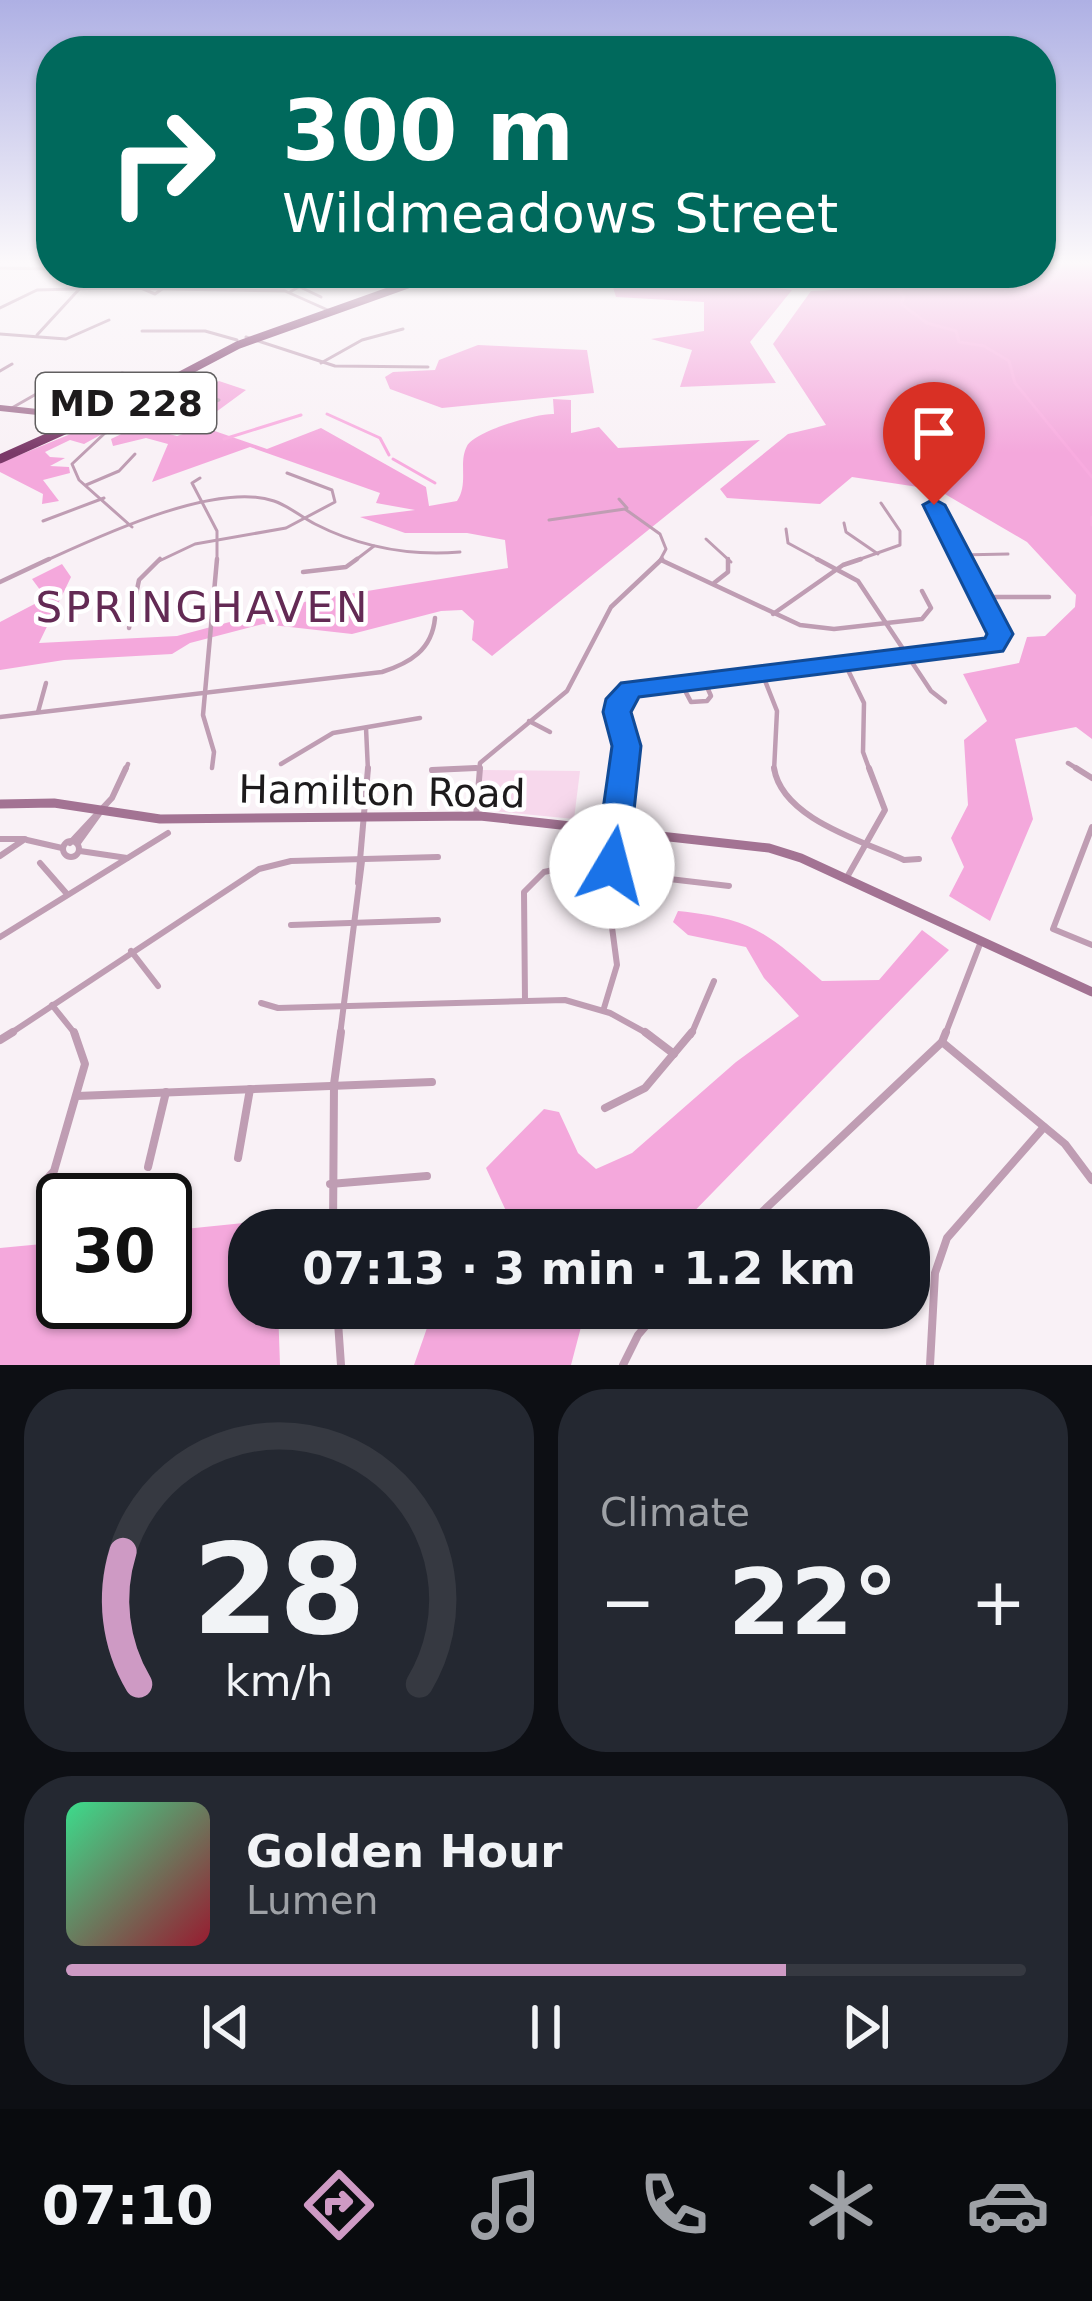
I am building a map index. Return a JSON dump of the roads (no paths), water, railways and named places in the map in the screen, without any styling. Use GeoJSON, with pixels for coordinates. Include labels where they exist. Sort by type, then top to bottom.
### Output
{"type":"FeatureCollection","features":[{"type":"Feature","properties":{"kind":"highway","name":"MD 228"},"geometry":{"type":"LineString","coordinates":[[83,418],[148,384],[283,326]]}},
{"type":"Feature","properties":{"kind":"highway","name":"MD 228"},"geometry":{"type":"LineString","coordinates":[[0,456],[148,384],[167,381],[249,338]]}},
{"type":"Feature","properties":{"kind":"street"},"geometry":{"type":"LineString","coordinates":[[34,337],[45,326]]}},
{"type":"Feature","properties":{"kind":"street"},"geometry":{"type":"LineString","coordinates":[[0,334],[73,337],[97,326]]}},
{"type":"Feature","properties":{"kind":"street"},"geometry":{"type":"LineString","coordinates":[[321,363],[362,340],[404,329]]}},
{"type":"Feature","properties":{"kind":"street"},"geometry":{"type":"LineString","coordinates":[[142,331],[209,331],[249,338],[321,363],[357,368],[428,367]]}},
{"type":"Feature","properties":{"kind":"street"},"geometry":{"type":"LineString","coordinates":[[0,371],[12,364]]}},
{"type":"Feature","properties":{"kind":"street"},"geometry":{"type":"LineString","coordinates":[[122,373],[188,405],[204,405]]}},
{"type":"Feature","properties":{"kind":"street"},"geometry":{"type":"LineString","coordinates":[[10,409],[66,377]]}},
{"type":"Feature","properties":{"kind":"street"},"geometry":{"type":"LineString","coordinates":[[167,381],[195,389]]}},
{"type":"Feature","properties":{"kind":"street"},"geometry":{"type":"LineString","coordinates":[[47,388],[116,399]]}},
{"type":"Feature","properties":{"kind":"street"},"geometry":{"type":"LineString","coordinates":[[0,408],[83,418],[112,430]]}},
{"type":"Feature","properties":{"kind":"street"},"geometry":{"type":"LineString","coordinates":[[132,527],[74,473],[74,459],[112,430],[149,422]]}},
{"type":"Feature","properties":{"kind":"street"},"geometry":{"type":"LineString","coordinates":[[86,485],[119,471],[135,454]]}},
{"type":"Feature","properties":{"kind":"street"},"geometry":{"type":"LineString","coordinates":[[129,628],[139,580],[171,553],[281,529],[333,505],[337,496],[287,473]]}},
{"type":"Feature","properties":{"kind":"street"},"geometry":{"type":"LineString","coordinates":[[200,478],[192,489],[205,503],[219,539],[202,727],[214,752],[212,768]]}},
{"type":"Feature","properties":{"kind":"street"},"geometry":{"type":"LineString","coordinates":[[0,582],[52,556],[235,496],[262,497],[374,547],[419,554],[460,552]]}},
{"type":"Feature","properties":{"kind":"street"},"geometry":{"type":"LineString","coordinates":[[44,521],[104,498]]}},
{"type":"Feature","properties":{"kind":"street"},"geometry":{"type":"LineString","coordinates":[[476,816],[478,768],[496,746],[567,691],[617,598],[661,560],[664,540],[619,499]]}},
{"type":"Feature","properties":{"kind":"street"},"geometry":{"type":"LineString","coordinates":[[604,1008],[617,964],[608,905],[626,746],[617,712],[620,699],[631,689],[994,646],[1000,634],[934,509],[936,502]]}},
{"type":"Feature","properties":{"kind":"street"},"geometry":{"type":"LineString","coordinates":[[773,614],[838,569],[894,550],[902,539],[881,503]]}},
{"type":"Feature","properties":{"kind":"street"},"geometry":{"type":"LineString","coordinates":[[549,520],[606,509],[631,512]]}},
{"type":"Feature","properties":{"kind":"street"},"geometry":{"type":"LineString","coordinates":[[844,523],[846,532],[878,554]]}},
{"type":"Feature","properties":{"kind":"street"},"geometry":{"type":"LineString","coordinates":[[786,529],[788,543],[857,581],[931,691],[945,701]]}},
{"type":"Feature","properties":{"kind":"street"},"geometry":{"type":"LineString","coordinates":[[706,539],[731,561],[728,572],[714,584]]}},
{"type":"Feature","properties":{"kind":"street"},"geometry":{"type":"LineString","coordinates":[[303,572],[346,567],[374,547]]}},
{"type":"Feature","properties":{"kind":"street"},"geometry":{"type":"LineString","coordinates":[[958,555],[1007,554]]}},
{"type":"Feature","properties":{"kind":"street"},"geometry":{"type":"LineString","coordinates":[[661,560],[800,626],[824,629],[926,617],[930,603],[922,591]]}},
{"type":"Feature","properties":{"kind":"street"},"geometry":{"type":"LineString","coordinates":[[980,597],[1049,597]]}},
{"type":"Feature","properties":{"kind":"street"},"geometry":{"type":"LineString","coordinates":[[0,716],[393,669],[429,645],[435,618]]}},
{"type":"Feature","properties":{"kind":"street"},"geometry":{"type":"LineString","coordinates":[[845,665],[865,703],[863,751],[886,810],[846,879]]}},
{"type":"Feature","properties":{"kind":"street"},"geometry":{"type":"LineString","coordinates":[[762,673],[777,711],[774,773],[780,790],[805,812],[904,860],[919,859]]}},
{"type":"Feature","properties":{"kind":"street"},"geometry":{"type":"LineString","coordinates":[[682,682],[688,699],[707,701],[711,696],[704,680]]}},
{"type":"Feature","properties":{"kind":"street"},"geometry":{"type":"LineString","coordinates":[[38,712],[46,683]]}},
{"type":"Feature","properties":{"kind":"street"},"geometry":{"type":"LineString","coordinates":[[280,764],[324,736],[420,718]]}},
{"type":"Feature","properties":{"kind":"street"},"geometry":{"type":"LineString","coordinates":[[530,721],[550,732]]}},
{"type":"Feature","properties":{"kind":"street"},"geometry":{"type":"LineString","coordinates":[[332,1209],[334,1084],[364,867],[366,728]]}},
{"type":"Feature","properties":{"kind":"street"},"geometry":{"type":"LineString","coordinates":[[1068,763],[1092,778]]}},
{"type":"Feature","properties":{"kind":"street"},"geometry":{"type":"LineString","coordinates":[[62,848],[65,856],[76,845],[117,791],[128,764]]}},
{"type":"Feature","properties":{"kind":"street"},"geometry":{"type":"LineString","coordinates":[[432,770],[478,768]]}},
{"type":"Feature","properties":{"kind":"street","name":"Hamilton Road"},"geometry":{"type":"LineString","coordinates":[[0,804],[54,803],[160,819],[476,816],[769,848],[1092,992]]}},
{"type":"Feature","properties":{"kind":"street"},"geometry":{"type":"LineString","coordinates":[[1092,826],[1053,929],[1092,945]]}},
{"type":"Feature","properties":{"kind":"street"},"geometry":{"type":"LineString","coordinates":[[2,932],[168,833]]}},
{"type":"Feature","properties":{"kind":"street"},"geometry":{"type":"LineString","coordinates":[[0,839],[62,848],[76,845],[127,858]]}},
{"type":"Feature","properties":{"kind":"street"},"geometry":{"type":"LineString","coordinates":[[0,856],[25,839]]}},
{"type":"Feature","properties":{"kind":"street"},"geometry":{"type":"LineString","coordinates":[[0,1040],[259,869],[291,861],[438,857]]}},
{"type":"Feature","properties":{"kind":"street"},"geometry":{"type":"LineString","coordinates":[[40,863],[67,894]]}},
{"type":"Feature","properties":{"kind":"street"},"geometry":{"type":"LineString","coordinates":[[525,1000],[523,909],[528,885],[541,874],[560,867],[729,886]]}},
{"type":"Feature","properties":{"kind":"street"},"geometry":{"type":"LineString","coordinates":[[291,925],[438,920]]}},
{"type":"Feature","properties":{"kind":"street"},"geometry":{"type":"LineString","coordinates":[[765,1209],[942,1042],[980,944]]}},
{"type":"Feature","properties":{"kind":"street"},"geometry":{"type":"LineString","coordinates":[[131,951],[158,986]]}},
{"type":"Feature","properties":{"kind":"street"},"geometry":{"type":"LineString","coordinates":[[605,1108],[636,1095],[674,1054],[692,1032],[714,981]]}},
{"type":"Feature","properties":{"kind":"street"},"geometry":{"type":"LineString","coordinates":[[261,1003],[278,1008],[565,1000],[604,1008],[674,1054]]}},
{"type":"Feature","properties":{"kind":"street"},"geometry":{"type":"LineString","coordinates":[[52,1005],[84,1049],[76,1096],[52,1173]]}},
{"type":"Feature","properties":{"kind":"street"},"geometry":{"type":"LineString","coordinates":[[942,1042],[1044,1126],[1076,1156],[1092,1180]]}},
{"type":"Feature","properties":{"kind":"street"},"geometry":{"type":"LineString","coordinates":[[76,1096],[433,1082]]}},
{"type":"Feature","properties":{"kind":"street"},"geometry":{"type":"LineString","coordinates":[[238,1158],[250,1089]]}},
{"type":"Feature","properties":{"kind":"street"},"geometry":{"type":"LineString","coordinates":[[148,1167],[166,1092]]}},
{"type":"Feature","properties":{"kind":"street"},"geometry":{"type":"LineString","coordinates":[[930,1365],[935,1273],[947,1238],[1044,1126]]}},
{"type":"Feature","properties":{"kind":"street"},"geometry":{"type":"LineString","coordinates":[[330,1184],[428,1176]]}},
{"type":"Feature","properties":{"kind":"street"},"geometry":{"type":"LineString","coordinates":[[338,1329],[340,1365]]}},
{"type":"Feature","properties":{"kind":"street"},"geometry":{"type":"LineString","coordinates":[[623,1365],[643,1329]]}},
{"type":"Feature","properties":{"kind":"waterway"},"geometry":{"type":"LineString","coordinates":[[937,326],[956,331],[959,342],[984,346],[1009,361],[1015,383],[1092,477]]}},
{"type":"Feature","properties":{"kind":"waterway"},"geometry":{"type":"LineString","coordinates":[[327,414],[380,438],[389,455]]}},
{"type":"Feature","properties":{"kind":"waterway"},"geometry":{"type":"LineString","coordinates":[[224,439],[301,415]]}},
{"type":"Feature","properties":{"kind":"waterway"},"geometry":{"type":"LineString","coordinates":[[393,459],[435,483]]}},
{"type":"Feature","properties":{"kind":"waterway"},"geometry":{"type":"LineString","coordinates":[[1092,517],[1092,525]]}},
{"type":"Feature","properties":{"kind":"district","name":"SPRINGHAVEN"},"geometry":{"type":"Point","coordinates":[203,607]}}]}
